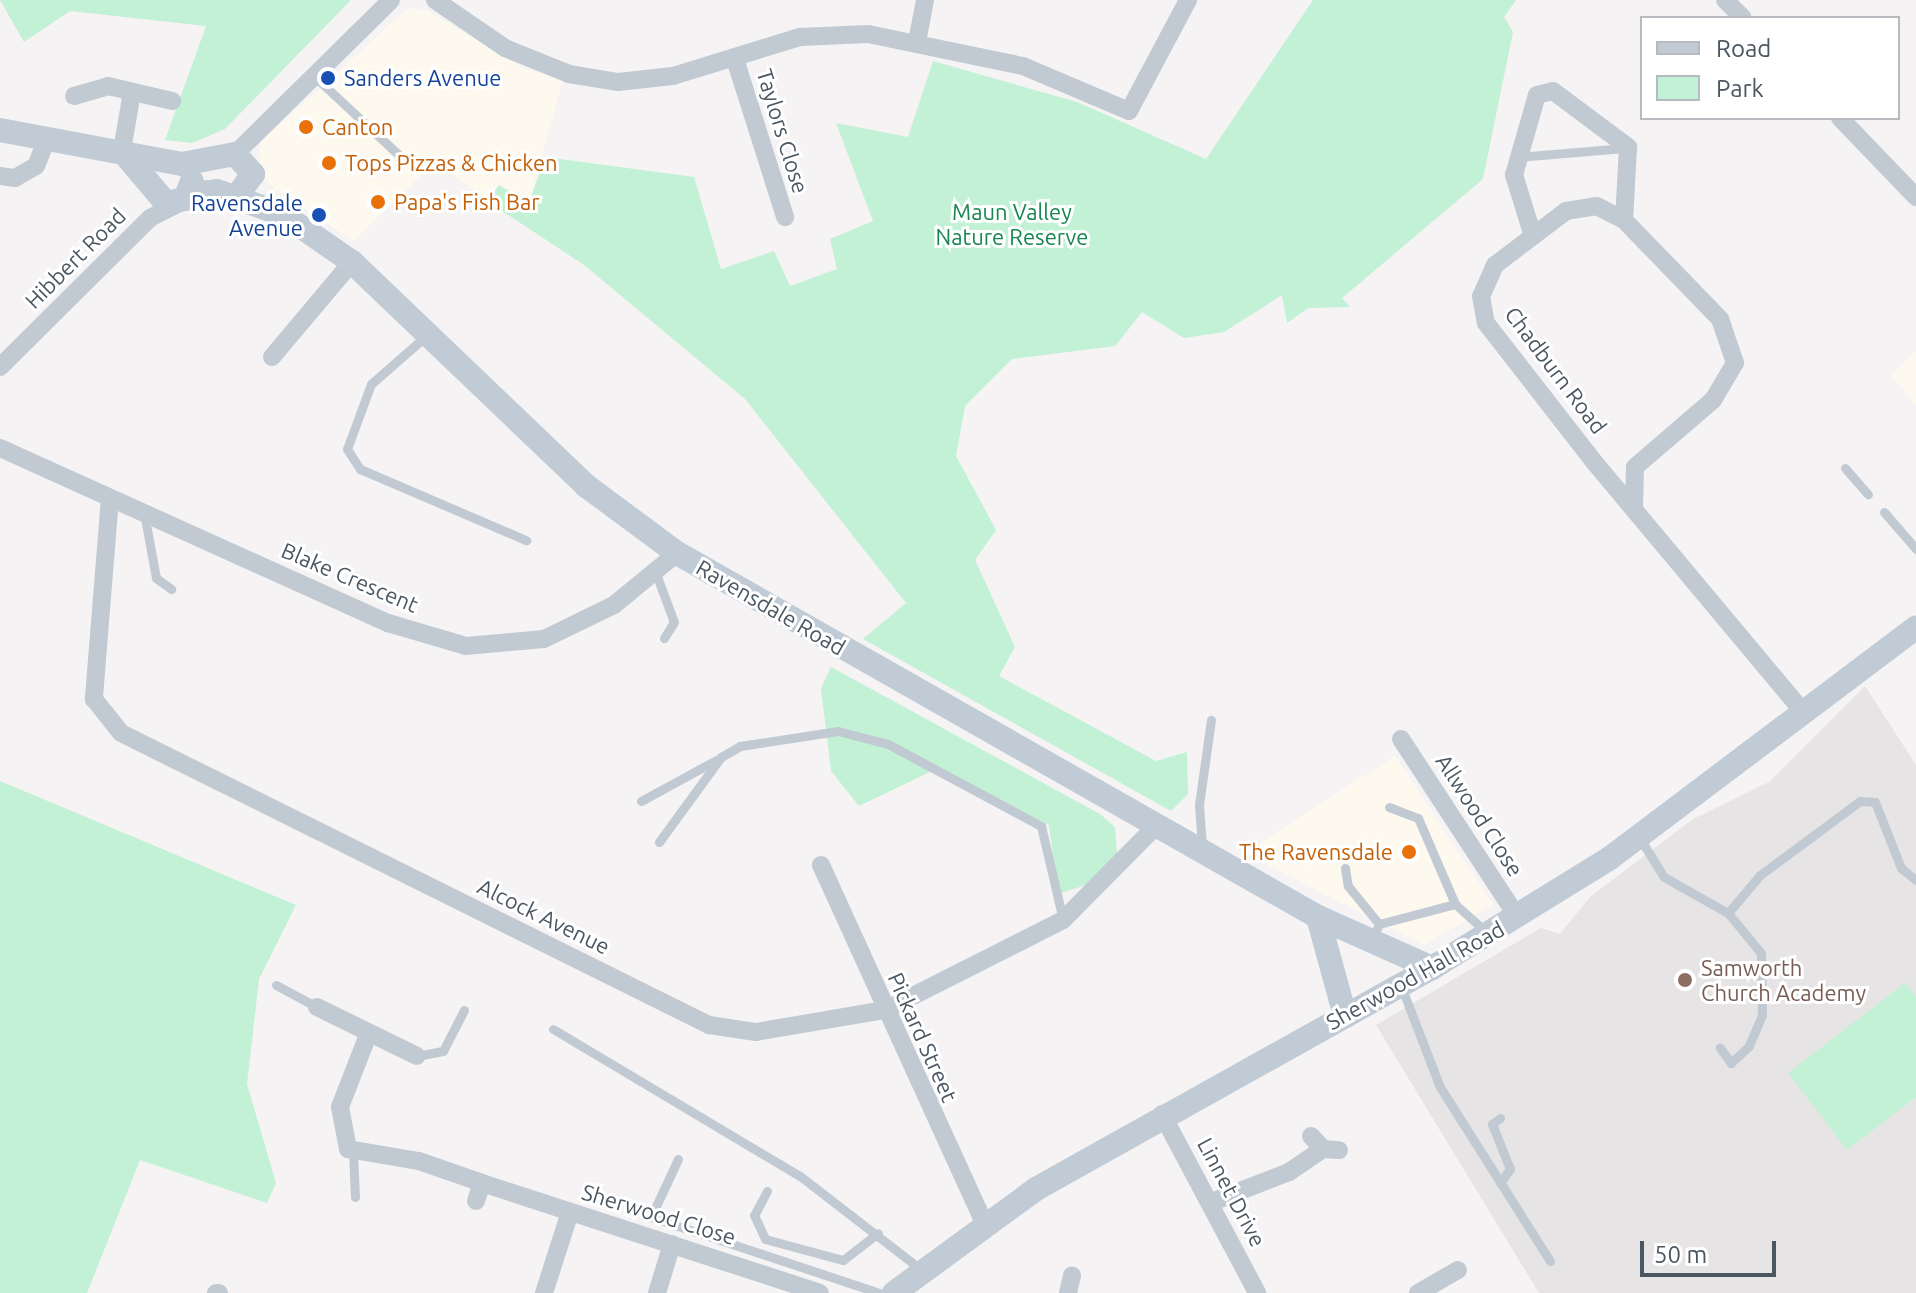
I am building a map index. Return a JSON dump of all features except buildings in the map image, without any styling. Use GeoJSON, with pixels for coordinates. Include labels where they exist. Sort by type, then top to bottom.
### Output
{"type":"FeatureCollection","features":[{"type":"Feature","properties":{"kind":"main road"},"geometry":{"type":"LineString","coordinates":[[0,130],[175,163],[238,169]]}},
{"type":"Feature","properties":{"kind":"main road"},"geometry":{"type":"LineString","coordinates":[[122,151],[152,201]]}},
{"type":"Feature","properties":{"kind":"main road"},"geometry":{"type":"LineString","coordinates":[[175,163],[191,174],[184,198]]}},
{"type":"Feature","properties":{"kind":"main road"},"geometry":{"type":"LineString","coordinates":[[152,201],[151,175],[175,163]]}},
{"type":"Feature","properties":{"kind":"main road"},"geometry":{"type":"LineString","coordinates":[[152,201],[184,198],[238,169]]}},
{"type":"Feature","properties":{"kind":"main road","name":"Ravensdale Road"},"geometry":{"type":"LineString","coordinates":[[238,169],[284,215],[352,262],[430,332],[585,485],[677,553],[1203,854],[1318,917],[1378,938],[1432,968]]}},
{"type":"Feature","properties":{"kind":"main road","name":"Sherwood Hall Road"},"geometry":{"type":"LineString","coordinates":[[894,1293],[985,1225],[1162,1114],[1401,986],[1518,918],[1639,837],[1916,627]]}},
{"type":"Feature","properties":{"kind":"main road"},"geometry":{"type":"LineString","coordinates":[[1318,917],[1345,1016]]}},
{"type":"Feature","properties":{"kind":"main road"},"geometry":{"type":"LineString","coordinates":[[1378,938],[1401,986]]}},
{"type":"Feature","properties":{"kind":"street"},"geometry":{"type":"LineString","coordinates":[[238,169],[313,75],[391,0]]}},
{"type":"Feature","properties":{"kind":"street"},"geometry":{"type":"LineString","coordinates":[[435,0],[505,48],[569,74],[618,82],[735,59],[800,37],[868,34],[1023,66],[1129,111],[1188,0]]}},
{"type":"Feature","properties":{"kind":"street"},"geometry":{"type":"LineString","coordinates":[[917,42],[925,0]]}},
{"type":"Feature","properties":{"kind":"street"},"geometry":{"type":"LineString","coordinates":[[1725,0],[1741,16]]}},
{"type":"Feature","properties":{"kind":"street","name":"Taylors Close"},"geometry":{"type":"LineString","coordinates":[[735,59],[785,217]]}},
{"type":"Feature","properties":{"kind":"street"},"geometry":{"type":"LineString","coordinates":[[74,96],[108,86],[172,101]]}},
{"type":"Feature","properties":{"kind":"street"},"geometry":{"type":"LineString","coordinates":[[1532,233],[1518,196],[1517,157],[1537,95],[1553,91],[1628,147],[1624,220],[1720,319],[1735,363],[1713,400],[1635,467],[1634,508]]}},
{"type":"Feature","properties":{"kind":"street"},"geometry":{"type":"LineString","coordinates":[[122,151],[132,92]]}},
{"type":"Feature","properties":{"kind":"street"},"geometry":{"type":"LineString","coordinates":[[1842,120],[1916,197]]}},
{"type":"Feature","properties":{"kind":"street"},"geometry":{"type":"LineString","coordinates":[[0,176],[15,178],[36,166],[48,137]]}},
{"type":"Feature","properties":{"kind":"street","name":"Hibbert Road"},"geometry":{"type":"LineString","coordinates":[[0,367],[152,201]]}},
{"type":"Feature","properties":{"kind":"street","name":"Chadburn Road"},"geometry":{"type":"LineString","coordinates":[[1624,220],[1597,206],[1566,211],[1532,233],[1495,265],[1481,296],[1486,323],[1595,463],[1803,712]]}},
{"type":"Feature","properties":{"kind":"street"},"geometry":{"type":"LineString","coordinates":[[272,357],[352,262]]}},
{"type":"Feature","properties":{"kind":"street","name":"Blake Crescent"},"geometry":{"type":"LineString","coordinates":[[0,448],[388,623],[466,646],[544,639],[614,605],[677,553]]}},
{"type":"Feature","properties":{"kind":"street","name":"Chadburn Road"},"geometry":{"type":"LineString","coordinates":[[1595,463],[1635,467]]}},
{"type":"Feature","properties":{"kind":"street","name":"Alcock Avenue"},"geometry":{"type":"LineString","coordinates":[[110,498],[94,699],[121,733],[709,1025],[756,1032],[885,1010],[1063,920],[1155,827]]}},
{"type":"Feature","properties":{"kind":"street","name":"Allwood Close"},"geometry":{"type":"LineString","coordinates":[[1401,739],[1518,918]]}},
{"type":"Feature","properties":{"kind":"street","name":"Pickard Street"},"geometry":{"type":"LineString","coordinates":[[821,865],[985,1225]]}},
{"type":"Feature","properties":{"kind":"street"},"geometry":{"type":"LineString","coordinates":[[317,1007],[368,1035],[417,1056]]}},
{"type":"Feature","properties":{"kind":"street"},"geometry":{"type":"LineString","coordinates":[[353,1153],[340,1107],[368,1035]]}},
{"type":"Feature","properties":{"kind":"street","name":"Linnet Drive"},"geometry":{"type":"LineString","coordinates":[[1162,1114],[1212,1202],[1253,1292]]}},
{"type":"Feature","properties":{"kind":"street"},"geometry":{"type":"LineString","coordinates":[[1212,1202],[1289,1172],[1324,1145]]}},
{"type":"Feature","properties":{"kind":"street","name":"Sherwood Close"},"geometry":{"type":"LineString","coordinates":[[353,1153],[419,1161],[479,1192],[570,1212],[820,1293]]}},
{"type":"Feature","properties":{"kind":"street"},"geometry":{"type":"LineString","coordinates":[[544,1293],[570,1212]]}},
{"type":"Feature","properties":{"kind":"street"},"geometry":{"type":"LineString","coordinates":[[657,1293],[672,1244]]}},
{"type":"Feature","properties":{"kind":"street"},"geometry":{"type":"LineString","coordinates":[[1418,1293],[1458,1270]]}},
{"type":"Feature","properties":{"kind":"lane"},"geometry":{"type":"LineString","coordinates":[[313,75],[400,156]]}},
{"type":"Feature","properties":{"kind":"lane"},"geometry":{"type":"LineString","coordinates":[[1517,157],[1628,147]]}},
{"type":"Feature","properties":{"kind":"lane"},"geometry":{"type":"LineString","coordinates":[[430,332],[371,384],[347,449],[360,469],[526,540]]}},
{"type":"Feature","properties":{"kind":"lane"},"geometry":{"type":"LineString","coordinates":[[1845,468],[1868,494]]}},
{"type":"Feature","properties":{"kind":"lane"},"geometry":{"type":"LineString","coordinates":[[1884,512],[1916,549]]}},
{"type":"Feature","properties":{"kind":"lane"},"geometry":{"type":"LineString","coordinates":[[144,513],[156,578],[171,589]]}},
{"type":"Feature","properties":{"kind":"lane"},"geometry":{"type":"LineString","coordinates":[[655,571],[674,622],[664,638]]}},
{"type":"Feature","properties":{"kind":"lane"},"geometry":{"type":"LineString","coordinates":[[1203,854],[1199,805],[1211,720]]}},
{"type":"Feature","properties":{"kind":"lane"},"geometry":{"type":"LineString","coordinates":[[641,801],[740,746],[815,730],[888,744],[1041,826],[1063,920]]}},
{"type":"Feature","properties":{"kind":"lane"},"geometry":{"type":"LineString","coordinates":[[659,842],[721,757]]}},
{"type":"Feature","properties":{"kind":"lane"},"geometry":{"type":"LineString","coordinates":[[1728,913],[1760,875],[1860,801],[1875,802],[1901,868],[1916,880]]}},
{"type":"Feature","properties":{"kind":"lane"},"geometry":{"type":"LineString","coordinates":[[1389,807],[1418,818],[1455,904],[1487,934]]}},
{"type":"Feature","properties":{"kind":"lane"},"geometry":{"type":"LineString","coordinates":[[1639,837],[1664,877],[1728,913],[1761,953],[1765,992],[1749,1046],[1731,1063],[1720,1048]]}},
{"type":"Feature","properties":{"kind":"lane"},"geometry":{"type":"LineString","coordinates":[[1345,868],[1348,886],[1378,938],[1455,904]]}},
{"type":"Feature","properties":{"kind":"lane"},"geometry":{"type":"LineString","coordinates":[[276,985],[317,1007]]}},
{"type":"Feature","properties":{"kind":"lane"},"geometry":{"type":"LineString","coordinates":[[1401,986],[1440,1087],[1550,1261]]}},
{"type":"Feature","properties":{"kind":"lane"},"geometry":{"type":"LineString","coordinates":[[417,1056],[443,1051],[464,1010]]}},
{"type":"Feature","properties":{"kind":"lane"},"geometry":{"type":"LineString","coordinates":[[553,1029],[800,1176],[878,1233],[923,1271]]}},
{"type":"Feature","properties":{"kind":"lane"},"geometry":{"type":"LineString","coordinates":[[1500,1118],[1492,1124],[1510,1169],[1500,1183]]}},
{"type":"Feature","properties":{"kind":"lane"},"geometry":{"type":"LineString","coordinates":[[353,1153],[355,1197]]}},
{"type":"Feature","properties":{"kind":"lane"},"geometry":{"type":"LineString","coordinates":[[678,1159],[651,1217],[879,1293]]}},
{"type":"Feature","properties":{"kind":"lane"},"geometry":{"type":"LineString","coordinates":[[767,1191],[754,1215],[765,1239],[843,1260],[878,1233]]}},
{"type":"Feature","properties":{"kind":"shaded area"},"geometry":{"type":"Polygon","coordinates":[[[408,8],[429,11],[523,68],[563,80],[529,203],[499,185],[487,201],[436,160],[354,241],[273,188],[260,172],[260,143],[408,8]]]}},
{"type":"Feature","properties":{"kind":"shaded area"},"geometry":{"type":"Polygon","coordinates":[[[1916,351],[1916,405],[1891,375],[1916,351]]]}},
{"type":"Feature","properties":{"kind":"shaded area","name":"Samworth Church Academy"},"geometry":{"type":"Polygon","coordinates":[[[1865,686],[1916,765],[1916,1293],[1539,1293],[1376,1025],[1541,928],[1560,934],[1590,897],[1693,819],[1769,782],[1865,686]]]}},
{"type":"Feature","properties":{"kind":"shaded area"},"geometry":{"type":"Polygon","coordinates":[[[1395,756],[1493,904],[1424,945],[1244,853],[1395,756]]]}},
{"type":"Feature","properties":{"kind":"green space"},"geometry":{"type":"Polygon","coordinates":[[[0,0],[351,0],[225,129],[192,143],[165,140],[206,26],[70,11],[24,42],[0,0]]]}},
{"type":"Feature","properties":{"kind":"green space","name":"Maun Valley Nature Reserve"},"geometry":{"type":"Polygon","coordinates":[[[1313,0],[1516,0],[1504,17],[1513,32],[1483,179],[1342,298],[1350,307],[1308,308],[1287,323],[1282,295],[1224,332],[1184,338],[1142,312],[1115,346],[1012,359],[965,406],[956,456],[996,530],[975,560],[1015,647],[999,676],[1156,761],[1187,752],[1188,794],[1171,811],[863,639],[906,603],[745,399],[584,265],[487,201],[499,185],[529,203],[545,157],[694,177],[721,269],[774,251],[790,286],[837,269],[830,239],[873,221],[836,123],[908,137],[933,61],[1077,102],[1206,159],[1313,0]]]}},
{"type":"Feature","properties":{"kind":"green space"},"geometry":{"type":"Polygon","coordinates":[[[831,667],[1100,814],[1115,827],[1117,854],[1086,885],[1058,894],[1049,825],[936,769],[859,806],[831,771],[821,688],[831,667]]]}},
{"type":"Feature","properties":{"kind":"green space"},"geometry":{"type":"Polygon","coordinates":[[[0,781],[296,905],[259,979],[247,1084],[276,1183],[267,1203],[140,1160],[87,1293],[0,1293],[0,781]]]}},
{"type":"Feature","properties":{"kind":"green space"},"geometry":{"type":"Polygon","coordinates":[[[1905,983],[1916,997],[1916,1097],[1847,1150],[1788,1073],[1905,983]]]}},
{"type":"Feature","properties":{"kind":"place","name":"Sanders Avenue"},"geometry":{"type":"Point","coordinates":[328,78]}},
{"type":"Feature","properties":{"kind":"place","name":"Canton"},"geometry":{"type":"Point","coordinates":[306,127]}},
{"type":"Feature","properties":{"kind":"place","name":"Tops Pizzas & Chicken"},"geometry":{"type":"Point","coordinates":[329,163]}},
{"type":"Feature","properties":{"kind":"place","name":"Papa's Fish Bar"},"geometry":{"type":"Point","coordinates":[378,202]}},
{"type":"Feature","properties":{"kind":"place","name":"Ravensdale Avenue"},"geometry":{"type":"Point","coordinates":[319,215]}},
{"type":"Feature","properties":{"kind":"place","name":"The Ravensdale"},"geometry":{"type":"Point","coordinates":[1409,852]}},
{"type":"Feature","properties":{"kind":"place","name":"Samworth Church Academy"},"geometry":{"type":"Point","coordinates":[1685,980]}}]}
